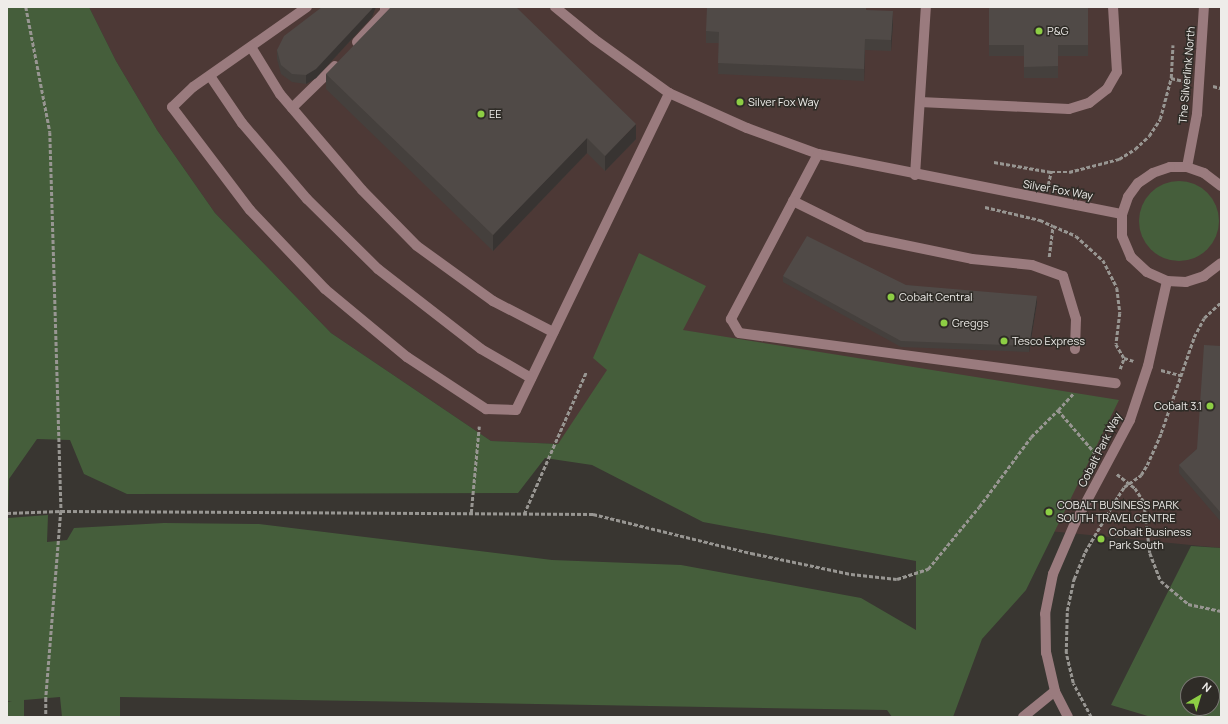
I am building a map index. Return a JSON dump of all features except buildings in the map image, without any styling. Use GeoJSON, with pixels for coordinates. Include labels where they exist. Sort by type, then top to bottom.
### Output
{"type":"FeatureCollection","features":[{"type":"Feature","properties":{"kind":"street"},"geometry":{"type":"LineString","coordinates":[[307,7],[210,76],[172,107],[250,210],[325,289],[407,357],[486,409],[516,410],[669,92]]}},
{"type":"Feature","properties":{"kind":"street"},"geometry":{"type":"LineString","coordinates":[[292,108],[346,54],[385,12],[385,7]]}},
{"type":"Feature","properties":{"kind":"street"},"geometry":{"type":"LineString","coordinates":[[916,175],[926,7]]}},
{"type":"Feature","properties":{"kind":"street"},"geometry":{"type":"LineString","coordinates":[[920,102],[1069,109],[1089,103],[1107,89],[1117,72],[1113,7]]}},
{"type":"Feature","properties":{"kind":"street","name":"The Silverlink North"},"geometry":{"type":"LineString","coordinates":[[1187,167],[1197,114],[1204,7]]}},
{"type":"Feature","properties":{"kind":"street","name":"Silver Fox Way"},"geometry":{"type":"LineString","coordinates":[[560,9],[629,66],[669,92],[747,128],[818,154],[916,175],[1122,214]]}},
{"type":"Feature","properties":{"kind":"street"},"geometry":{"type":"LineString","coordinates":[[251,47],[280,94],[362,190],[417,246],[493,301],[553,332]]}},
{"type":"Feature","properties":{"kind":"street"},"geometry":{"type":"LineString","coordinates":[[210,76],[242,123],[306,199],[378,269],[481,349],[531,378]]}},
{"type":"Feature","properties":{"kind":"street"},"geometry":{"type":"LineString","coordinates":[[818,154],[731,320],[740,333],[1116,383]]}},
{"type":"Feature","properties":{"kind":"street"},"geometry":{"type":"LineString","coordinates":[[1220,264],[1204,276],[1186,282],[1168,281],[1147,272],[1131,257],[1122,236],[1122,214],[1128,197],[1143,180],[1153,173],[1170,167],[1187,167],[1204,173],[1221,186]]}},
{"type":"Feature","properties":{"kind":"street"},"geometry":{"type":"LineString","coordinates":[[793,201],[866,237],[972,259],[1032,265],[1063,276],[1076,319],[1075,349]]}},
{"type":"Feature","properties":{"kind":"street","name":"Cobalt Park Way"},"geometry":{"type":"LineString","coordinates":[[1068,717],[1055,691],[1050,674],[1044,633],[1053,574],[1075,523],[1107,466],[1130,420],[1140,391],[1168,281]]}},
{"type":"Feature","properties":{"kind":"street"},"geometry":{"type":"LineString","coordinates":[[1023,717],[1055,691]]}},
{"type":"Feature","properties":{"kind":"path"},"geometry":{"type":"LineString","coordinates":[[26,7],[50,132],[61,511],[46,698],[46,717]]}},
{"type":"Feature","properties":{"kind":"path"},"geometry":{"type":"LineString","coordinates":[[994,162],[1051,172],[1069,172],[1119,158],[1135,149],[1149,136],[1160,119],[1171,78],[1173,45]]}},
{"type":"Feature","properties":{"kind":"path"},"geometry":{"type":"LineString","coordinates":[[985,207],[1040,220],[1076,236],[1103,260],[1117,288],[1120,313],[1116,344],[1124,358]]}},
{"type":"Feature","properties":{"kind":"path"},"geometry":{"type":"LineString","coordinates":[[1047,270],[1053,226]]}},
{"type":"Feature","properties":{"kind":"path"},"geometry":{"type":"LineString","coordinates":[[1091,717],[1073,682],[1066,653],[1068,605],[1074,579],[1085,552],[1115,501],[1130,483],[1141,475],[1157,444],[1199,327],[1210,310],[1221,302]]}},
{"type":"Feature","properties":{"kind":"path"},"geometry":{"type":"LineString","coordinates":[[524,514],[586,372]]}},
{"type":"Feature","properties":{"kind":"path"},"geometry":{"type":"LineString","coordinates":[[7,513],[61,511],[593,514],[751,553],[851,574],[897,579],[928,569],[979,507],[1031,437],[1086,379]]}},
{"type":"Feature","properties":{"kind":"path"},"geometry":{"type":"LineString","coordinates":[[1058,410],[1107,466],[1130,483],[1145,507],[1150,553],[1161,581],[1188,604],[1221,611]]}},
{"type":"Feature","properties":{"kind":"path"},"geometry":{"type":"LineString","coordinates":[[471,514],[479,426]]}},
{"type":"Feature","properties":{"kind":"shaded area"},"geometry":{"type":"Polygon","coordinates":[[[89,7],[1221,7],[1221,548],[917,518],[558,444],[491,441],[331,333],[215,213],[157,130],[116,61],[89,7]]]}},
{"type":"Feature","properties":{"kind":"green space"},"geometry":{"type":"Polygon","coordinates":[[[7,7],[89,7],[116,61],[157,130],[215,213],[331,333],[491,441],[558,444],[607,370],[593,358],[639,253],[706,286],[683,330],[1119,400],[1026,590],[982,639],[953,717],[892,717],[887,710],[120,697],[120,717],[62,717],[60,697],[24,700],[24,717],[7,717],[7,702],[12,701],[7,701],[7,7]],[[37,439],[9,479],[8,518],[48,515],[47,542],[67,540],[74,528],[164,523],[259,524],[552,560],[681,565],[861,598],[916,630],[916,561],[703,522],[592,465],[545,458],[518,493],[127,494],[84,474],[70,440],[37,439]]]}},
{"type":"Feature","properties":{"kind":"green space"},"geometry":{"type":"Polygon","coordinates":[[[1179,181],[1194,184],[1207,193],[1216,206],[1219,221],[1216,236],[1207,249],[1194,258],[1179,261],[1164,258],[1151,249],[1142,236],[1139,221],[1142,206],[1151,193],[1164,184],[1179,181]]]}},
{"type":"Feature","properties":{"kind":"green space"},"geometry":{"type":"Polygon","coordinates":[[[1191,546],[1221,548],[1221,717],[1151,717],[1111,705],[1191,546]]]}},
{"type":"Feature","properties":{"kind":"place","name":"P&G"},"geometry":{"type":"Point","coordinates":[1039,31]}},
{"type":"Feature","properties":{"kind":"place","name":"Silver Fox Way"},"geometry":{"type":"Point","coordinates":[740,102]}},
{"type":"Feature","properties":{"kind":"place","name":"EE"},"geometry":{"type":"Point","coordinates":[481,114]}},
{"type":"Feature","properties":{"kind":"place","name":"Cobalt Central"},"geometry":{"type":"Point","coordinates":[891,297]}},
{"type":"Feature","properties":{"kind":"place","name":"Greggs"},"geometry":{"type":"Point","coordinates":[944,323]}},
{"type":"Feature","properties":{"kind":"place","name":"Tesco Express"},"geometry":{"type":"Point","coordinates":[1004,341]}},
{"type":"Feature","properties":{"kind":"place","name":"Cobalt 3.1"},"geometry":{"type":"Point","coordinates":[1210,406]}},
{"type":"Feature","properties":{"kind":"place","name":"COBALT BUSINESS PARK SOUTH TRAVELCENTRE"},"geometry":{"type":"Point","coordinates":[1049,512]}},
{"type":"Feature","properties":{"kind":"place","name":"Cobalt Business Park South"},"geometry":{"type":"Point","coordinates":[1101,539]}}]}
